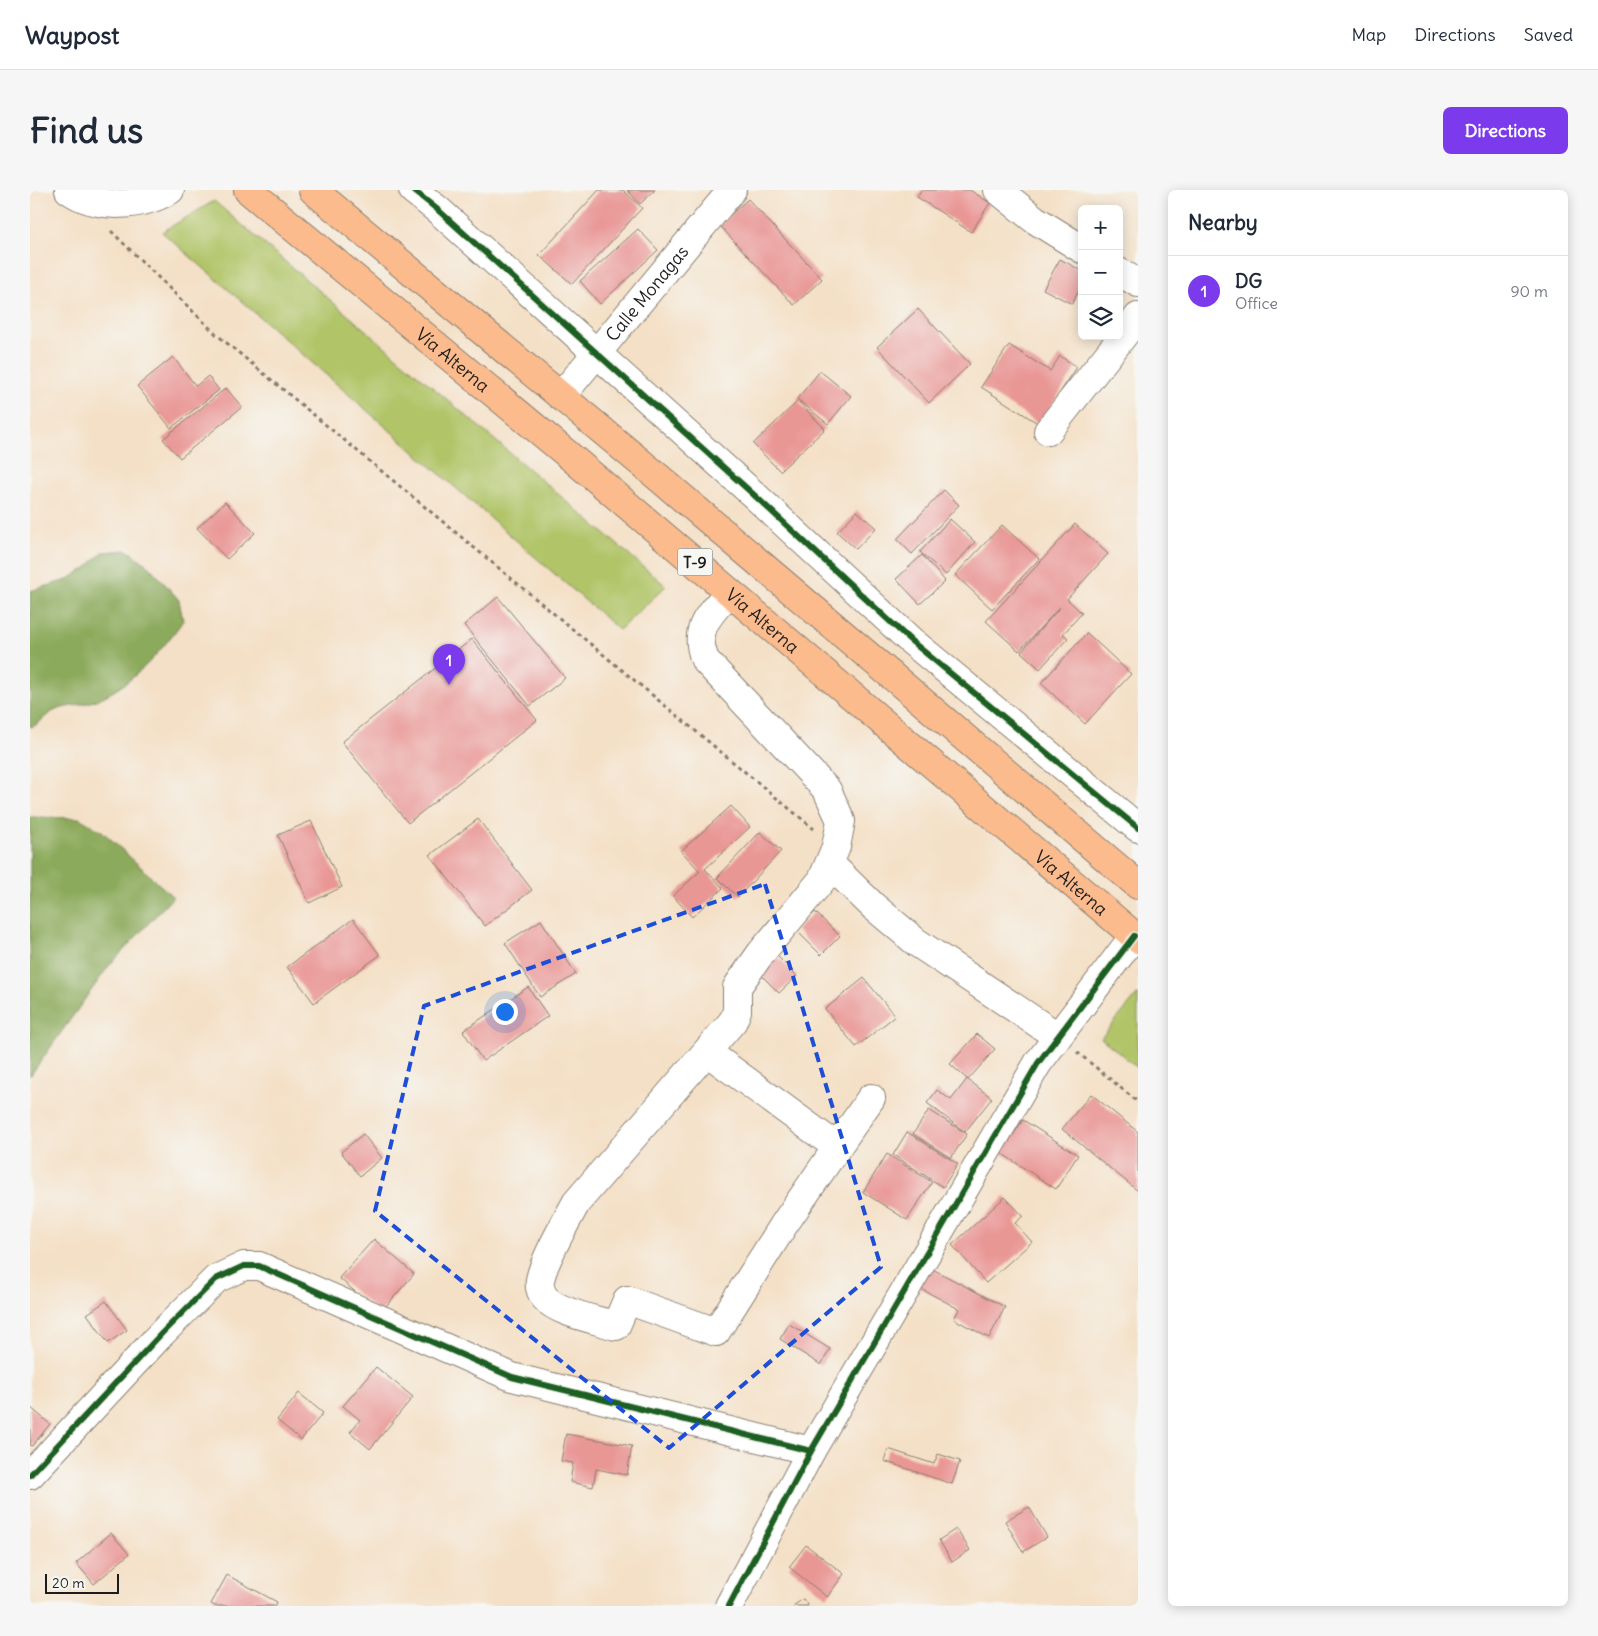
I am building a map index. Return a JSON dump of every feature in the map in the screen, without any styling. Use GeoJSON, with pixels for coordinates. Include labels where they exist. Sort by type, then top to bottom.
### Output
{"type":"FeatureCollection","features":[{"type":"Feature","properties":{"kind":"highway","name":"Vía Alterna"},"geometry":{"type":"LineString","coordinates":[[248,190],[566,453],[1136,938]]}},
{"type":"Feature","properties":{"kind":"highway","name":"T-9"},"geometry":{"type":"LineString","coordinates":[[313,190],[561,396],[1138,885]]}},
{"type":"Feature","properties":{"kind":"street"},"geometry":{"type":"LineString","coordinates":[[69,190],[88,199],[120,204],[147,200],[170,190]]}},
{"type":"Feature","properties":{"kind":"street"},"geometry":{"type":"LineString","coordinates":[[412,190],[438,210],[598,352],[910,640],[1138,828]]}},
{"type":"Feature","properties":{"kind":"street","name":"Calle Monagas"},"geometry":{"type":"LineString","coordinates":[[561,396],[732,190]]}},
{"type":"Feature","properties":{"kind":"street"},"geometry":{"type":"LineString","coordinates":[[998,190],[1034,219],[1078,246]]}},
{"type":"Feature","properties":{"kind":"street"},"geometry":{"type":"LineString","coordinates":[[1123,275],[1138,284]]}},
{"type":"Feature","properties":{"kind":"street"},"geometry":{"type":"LineString","coordinates":[[1048,431],[1138,317]]}},
{"type":"Feature","properties":{"kind":"street"},"geometry":{"type":"LineString","coordinates":[[730,592],[704,622],[700,642],[705,660],[827,790],[841,821],[833,856],[811,894],[761,953],[740,982],[737,988],[736,1016],[576,1203],[561,1230],[540,1280],[542,1294],[549,1301],[566,1310],[616,1326],[627,1300],[716,1332],[785,1223],[872,1098]]}},
{"type":"Feature","properties":{"kind":"street"},"geometry":{"type":"LineString","coordinates":[[833,856],[873,906],[916,942],[1058,1036]]}},
{"type":"Feature","properties":{"kind":"street"},"geometry":{"type":"LineString","coordinates":[[729,1606],[811,1451],[1038,1063],[1136,938]]}},
{"type":"Feature","properties":{"kind":"street"},"geometry":{"type":"LineString","coordinates":[[707,1052],[837,1147]]}},
{"type":"Feature","properties":{"kind":"street"},"geometry":{"type":"LineString","coordinates":[[30,1475],[162,1333],[216,1279],[234,1269],[252,1265],[259,1266],[512,1377],[811,1451]]}},
{"type":"Feature","properties":{"kind":"path"},"geometry":{"type":"LineString","coordinates":[[106,226],[216,334],[833,856]]}},
{"type":"Feature","properties":{"kind":"path"},"geometry":{"type":"LineString","coordinates":[[1058,1036],[1138,1102]]}},
{"type":"Feature","properties":{"kind":"highlighted area"},"geometry":{"type":"Polygon","coordinates":[[[765,884],[881,1267],[669,1448],[375,1211],[424,1006],[765,884]]]}},
{"type":"Feature","properties":{"kind":"green space"},"geometry":{"type":"Polygon","coordinates":[[[214,201],[666,586],[619,630],[162,232],[214,201]]]}},
{"type":"Feature","properties":{"kind":"green space"},"geometry":{"type":"Polygon","coordinates":[[[127,550],[148,565],[179,600],[183,621],[145,667],[122,686],[96,700],[57,710],[36,725],[30,727],[30,591],[67,580],[86,568],[103,552],[127,550]]]}},
{"type":"Feature","properties":{"kind":"green space"},"geometry":{"type":"Polygon","coordinates":[[[30,817],[79,818],[103,832],[173,897],[108,967],[30,1076],[30,817]]]}},
{"type":"Feature","properties":{"kind":"green space"},"geometry":{"type":"Polygon","coordinates":[[[1138,994],[1138,1068],[1101,1038],[1138,994]]]}},
{"type":"Feature","properties":{"kind":"building"},"geometry":{"type":"Polygon","coordinates":[[[599,190],[623,190],[642,208],[572,284],[539,255],[599,190]]]}},
{"type":"Feature","properties":{"kind":"building"},"geometry":{"type":"Polygon","coordinates":[[[627,190],[655,190],[640,204],[627,190]]]}},
{"type":"Feature","properties":{"kind":"building"},"geometry":{"type":"Polygon","coordinates":[[[921,190],[970,190],[990,203],[971,232],[917,197],[921,190]]]}},
{"type":"Feature","properties":{"kind":"building"},"geometry":{"type":"Polygon","coordinates":[[[748,199],[822,279],[794,305],[719,225],[748,199]]]}},
{"type":"Feature","properties":{"kind":"building"},"geometry":{"type":"Polygon","coordinates":[[[638,229],[658,250],[600,304],[580,281],[638,229]]]}},
{"type":"Feature","properties":{"kind":"building"},"geometry":{"type":"Polygon","coordinates":[[[1060,259],[1078,269],[1078,293],[1072,304],[1043,289],[1060,259]]]}},
{"type":"Feature","properties":{"kind":"building"},"geometry":{"type":"Polygon","coordinates":[[[918,309],[970,364],[929,403],[877,347],[918,309]]]}},
{"type":"Feature","properties":{"kind":"building"},"geometry":{"type":"Polygon","coordinates":[[[1009,345],[1050,371],[1060,356],[1077,367],[1039,424],[981,387],[1009,345]]]}},
{"type":"Feature","properties":{"kind":"building"},"geometry":{"type":"Polygon","coordinates":[[[173,357],[196,386],[208,376],[219,390],[171,428],[137,386],[173,357]]]}},
{"type":"Feature","properties":{"kind":"building"},"geometry":{"type":"Polygon","coordinates":[[[820,371],[851,396],[828,424],[797,399],[820,371]]]}},
{"type":"Feature","properties":{"kind":"building"},"geometry":{"type":"Polygon","coordinates":[[[226,388],[242,407],[180,458],[163,439],[226,388]]]}},
{"type":"Feature","properties":{"kind":"building"},"geometry":{"type":"Polygon","coordinates":[[[798,401],[825,429],[780,471],[753,444],[798,401]]]}},
{"type":"Feature","properties":{"kind":"building"},"geometry":{"type":"Polygon","coordinates":[[[944,490],[959,505],[912,554],[897,539],[944,490]]]}},
{"type":"Feature","properties":{"kind":"building"},"geometry":{"type":"Polygon","coordinates":[[[225,502],[255,533],[227,559],[197,528],[225,502]]]}},
{"type":"Feature","properties":{"kind":"building"},"geometry":{"type":"Polygon","coordinates":[[[857,511],[876,528],[856,549],[837,532],[857,511]]]}},
{"type":"Feature","properties":{"kind":"building"},"geometry":{"type":"Polygon","coordinates":[[[950,519],[975,542],[946,575],[920,552],[950,519]]]}},
{"type":"Feature","properties":{"kind":"building"},"geometry":{"type":"Polygon","coordinates":[[[1075,524],[1108,554],[1067,599],[1082,613],[1063,634],[1068,638],[1040,669],[1021,652],[1060,607],[1019,651],[986,621],[1075,524]]]}},
{"type":"Feature","properties":{"kind":"building"},"geometry":{"type":"Polygon","coordinates":[[[1002,525],[1039,559],[992,609],[955,575],[1002,525]]]}},
{"type":"Feature","properties":{"kind":"building"},"geometry":{"type":"Polygon","coordinates":[[[922,555],[945,581],[920,604],[896,579],[922,555]]]}},
{"type":"Feature","properties":{"kind":"building"},"geometry":{"type":"Polygon","coordinates":[[[498,597],[565,678],[530,706],[464,625],[498,597]]]}},
{"type":"Feature","properties":{"kind":"building"},"geometry":{"type":"Polygon","coordinates":[[[1087,633],[1131,674],[1085,724],[1041,683],[1087,633]]]}},
{"type":"Feature","properties":{"kind":"building"},"geometry":{"type":"Polygon","coordinates":[[[472,639],[537,720],[408,823],[342,742],[472,639]]]}},
{"type":"Feature","properties":{"kind":"building"},"geometry":{"type":"Polygon","coordinates":[[[731,806],[750,827],[705,869],[723,888],[692,917],[673,896],[700,871],[681,851],[731,806]]]}},
{"type":"Feature","properties":{"kind":"building"},"geometry":{"type":"Polygon","coordinates":[[[478,819],[532,890],[485,926],[430,855],[478,819]]]}},
{"type":"Feature","properties":{"kind":"building"},"geometry":{"type":"Polygon","coordinates":[[[311,821],[342,887],[309,903],[278,835],[311,821]]]}},
{"type":"Feature","properties":{"kind":"building"},"geometry":{"type":"Polygon","coordinates":[[[760,832],[781,851],[738,897],[717,878],[760,832]]]}},
{"type":"Feature","properties":{"kind":"building"},"geometry":{"type":"Polygon","coordinates":[[[815,912],[840,936],[821,955],[796,930],[815,912]]]}},
{"type":"Feature","properties":{"kind":"building"},"geometry":{"type":"Polygon","coordinates":[[[353,919],[380,955],[314,1003],[287,967],[353,919]]]}},
{"type":"Feature","properties":{"kind":"building"},"geometry":{"type":"Polygon","coordinates":[[[541,920],[576,974],[540,997],[505,943],[541,920]]]}},
{"type":"Feature","properties":{"kind":"building"},"geometry":{"type":"Polygon","coordinates":[[[777,956],[797,976],[779,993],[760,974],[777,956]]]}},
{"type":"Feature","properties":{"kind":"building"},"geometry":{"type":"Polygon","coordinates":[[[864,978],[895,1016],[856,1047],[825,1009],[864,978]]]}},
{"type":"Feature","properties":{"kind":"building"},"geometry":{"type":"Polygon","coordinates":[[[528,987],[548,1016],[483,1061],[463,1031],[528,987]]]}},
{"type":"Feature","properties":{"kind":"building"},"geometry":{"type":"Polygon","coordinates":[[[977,1034],[995,1049],[968,1080],[950,1064],[977,1034]]]}},
{"type":"Feature","properties":{"kind":"building"},"geometry":{"type":"Polygon","coordinates":[[[967,1079],[992,1098],[965,1132],[927,1103],[937,1090],[951,1100],[967,1079]]]}},
{"type":"Feature","properties":{"kind":"building"},"geometry":{"type":"Polygon","coordinates":[[[1091,1094],[1138,1132],[1138,1191],[1062,1129],[1091,1094]]]}},
{"type":"Feature","properties":{"kind":"building"},"geometry":{"type":"Polygon","coordinates":[[[929,1110],[967,1134],[951,1158],[913,1134],[929,1110]]]}},
{"type":"Feature","properties":{"kind":"building"},"geometry":{"type":"Polygon","coordinates":[[[1023,1120],[1078,1155],[1056,1189],[1001,1153],[1023,1120]]]}},
{"type":"Feature","properties":{"kind":"building"},"geometry":{"type":"Polygon","coordinates":[[[907,1132],[958,1164],[943,1187],[893,1155],[907,1132]]]}},
{"type":"Feature","properties":{"kind":"building"},"geometry":{"type":"Polygon","coordinates":[[[363,1134],[382,1158],[360,1176],[341,1152],[363,1134]]]}},
{"type":"Feature","properties":{"kind":"building"},"geometry":{"type":"Polygon","coordinates":[[[887,1154],[932,1182],[907,1220],[863,1192],[887,1154]]]}},
{"type":"Feature","properties":{"kind":"building"},"geometry":{"type":"Polygon","coordinates":[[[1005,1197],[1023,1216],[1015,1223],[1032,1242],[986,1283],[952,1245],[1005,1197]]]}},
{"type":"Feature","properties":{"kind":"building"},"geometry":{"type":"Polygon","coordinates":[[[374,1239],[414,1274],[380,1313],[339,1278],[374,1239]]]}},
{"type":"Feature","properties":{"kind":"building"},"geometry":{"type":"Polygon","coordinates":[[[923,1264],[1005,1307],[989,1338],[954,1319],[959,1309],[912,1284],[923,1264]]]}},
{"type":"Feature","properties":{"kind":"building"},"geometry":{"type":"Polygon","coordinates":[[[106,1301],[127,1330],[108,1343],[87,1314],[106,1301]]]}},
{"type":"Feature","properties":{"kind":"building"},"geometry":{"type":"Polygon","coordinates":[[[789,1324],[830,1349],[821,1365],[780,1339],[789,1324]]]}},
{"type":"Feature","properties":{"kind":"building"},"geometry":{"type":"Polygon","coordinates":[[[376,1367],[413,1397],[370,1449],[350,1432],[360,1420],[343,1406],[376,1367]]]}},
{"type":"Feature","properties":{"kind":"building"},"geometry":{"type":"Polygon","coordinates":[[[299,1393],[323,1413],[301,1440],[277,1420],[299,1393]]]}},
{"type":"Feature","properties":{"kind":"building"},"geometry":{"type":"Polygon","coordinates":[[[30,1407],[50,1424],[32,1446],[30,1445],[30,1407]]]}},
{"type":"Feature","properties":{"kind":"building"},"geometry":{"type":"Polygon","coordinates":[[[566,1434],[632,1446],[627,1475],[596,1469],[593,1487],[570,1482],[573,1463],[561,1461],[566,1434]]]}},
{"type":"Feature","properties":{"kind":"building"},"geometry":{"type":"Polygon","coordinates":[[[888,1449],[934,1464],[938,1454],[960,1461],[952,1484],[884,1461],[888,1449]]]}},
{"type":"Feature","properties":{"kind":"building"},"geometry":{"type":"Polygon","coordinates":[[[1029,1507],[1047,1537],[1023,1552],[1005,1521],[1029,1507]]]}},
{"type":"Feature","properties":{"kind":"building"},"geometry":{"type":"Polygon","coordinates":[[[956,1529],[970,1550],[952,1562],[939,1540],[956,1529]]]}},
{"type":"Feature","properties":{"kind":"building"},"geometry":{"type":"Polygon","coordinates":[[[111,1533],[129,1554],[94,1584],[76,1563],[111,1533]]]}},
{"type":"Feature","properties":{"kind":"building"},"geometry":{"type":"Polygon","coordinates":[[[806,1545],[844,1574],[827,1597],[789,1567],[806,1545]]]}},
{"type":"Feature","properties":{"kind":"building"},"geometry":{"type":"Polygon","coordinates":[[[227,1575],[277,1602],[275,1606],[215,1606],[211,1604],[227,1575]]]}},
{"type":"Feature","properties":{"kind":"building"},"geometry":{"type":"Polygon","coordinates":[[[803,1599],[808,1606],[793,1606],[803,1599]]]}},
{"type":"Feature","properties":{"kind":"cycle path"},"geometry":{"type":"LineString","coordinates":[[413,190],[438,210],[753,494],[910,640],[1138,828]]}},
{"type":"Feature","properties":{"kind":"cycle path"},"geometry":{"type":"LineString","coordinates":[[729,1606],[811,1451],[1038,1063],[1134,936]]}},
{"type":"Feature","properties":{"kind":"cycle path"},"geometry":{"type":"LineString","coordinates":[[30,1475],[162,1333],[216,1279],[244,1266],[259,1266],[512,1377],[811,1451]]}},
{"type":"Feature","properties":{"kind":"place","name":"DG"},"geometry":{"type":"Point","coordinates":[449,685]}}]}
